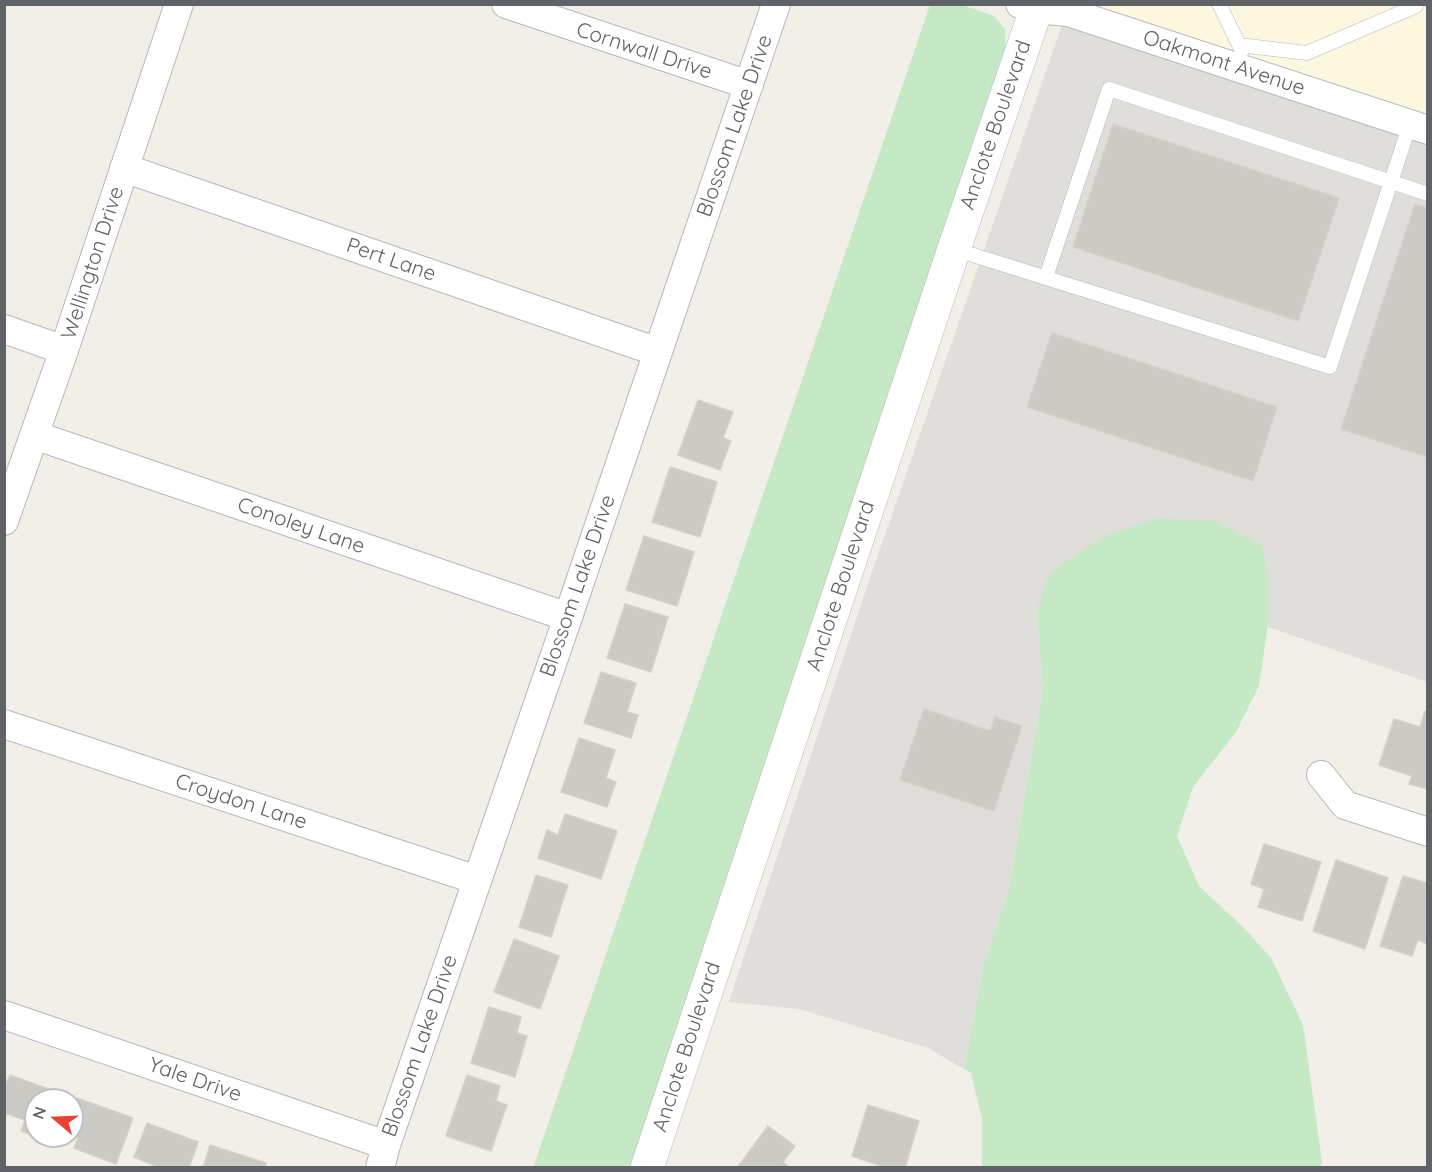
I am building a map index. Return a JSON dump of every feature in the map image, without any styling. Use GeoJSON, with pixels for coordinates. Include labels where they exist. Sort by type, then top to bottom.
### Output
{"type":"FeatureCollection","features":[{"type":"Feature","properties":{"kind":"street","name":"Wellington Drive"},"geometry":{"type":"LineString","coordinates":[[4,521],[64,350],[179,4]]}},
{"type":"Feature","properties":{"kind":"street","name":"Cornwall Drive"},"geometry":{"type":"LineString","coordinates":[[506,4],[749,85]]}},
{"type":"Feature","properties":{"kind":"street","name":"Blossom Lake Drive"},"geometry":{"type":"LineString","coordinates":[[383,1156],[776,4]]}},
{"type":"Feature","properties":{"kind":"street","name":"Oakmont Avenue"},"geometry":{"type":"LineString","coordinates":[[1031,6],[1068,12],[1419,127]]}},
{"type":"Feature","properties":{"kind":"street","name":"Anclote Boulevard"},"geometry":{"type":"LineString","coordinates":[[647,1167],[954,249],[1031,6]]}},
{"type":"Feature","properties":{"kind":"street","name":"Pert Lane"},"geometry":{"type":"LineString","coordinates":[[124,168],[658,351]]}},
{"type":"Feature","properties":{"kind":"street"},"geometry":{"type":"LineString","coordinates":[[4,329],[64,350]]}},
{"type":"Feature","properties":{"kind":"street","name":"Conoley Lane"},"geometry":{"type":"LineString","coordinates":[[34,435],[568,617]]}},
{"type":"Feature","properties":{"kind":"street","name":"Croydon Lane"},"geometry":{"type":"LineString","coordinates":[[4,724],[477,880]]}},
{"type":"Feature","properties":{"kind":"street"},"geometry":{"type":"LineString","coordinates":[[1321,775],[1345,805],[1428,832]]}},
{"type":"Feature","properties":{"kind":"street","name":"Yale Drive"},"geometry":{"type":"LineString","coordinates":[[4,1014],[383,1156]]}},
{"type":"Feature","properties":{"kind":"lane"},"geometry":{"type":"LineString","coordinates":[[1219,4],[1252,72]]}},
{"type":"Feature","properties":{"kind":"lane"},"geometry":{"type":"LineString","coordinates":[[1239,45],[1307,53],[1416,6]]}},
{"type":"Feature","properties":{"kind":"lane"},"geometry":{"type":"LineString","coordinates":[[1046,277],[1109,89],[1428,194]]}},
{"type":"Feature","properties":{"kind":"lane"},"geometry":{"type":"LineString","coordinates":[[954,249],[1330,368],[1391,182],[1419,127]]}},
{"type":"Feature","properties":{"kind":"shaded area"},"geometry":{"type":"Polygon","coordinates":[[[1089,5],[1427,5],[1427,116],[1089,5]]]}},
{"type":"Feature","properties":{"kind":"shaded area"},"geometry":{"type":"Polygon","coordinates":[[[1062,25],[1427,144],[1427,682],[1268,627],[1262,545],[1216,522],[1037,610],[1043,690],[1008,893],[983,968],[964,1069],[928,1048],[799,1009],[729,1002],[870,578],[1062,25]]]}},
{"type":"Feature","properties":{"kind":"green space"},"geometry":{"type":"Polygon","coordinates":[[[930,5],[962,5],[994,16],[1005,29],[1006,48],[634,1167],[533,1168],[930,5]]]}},
{"type":"Feature","properties":{"kind":"green space"},"geometry":{"type":"Polygon","coordinates":[[[1158,518],[1216,521],[1262,545],[1268,576],[1268,624],[1259,686],[1236,732],[1193,787],[1177,836],[1199,886],[1244,928],[1271,958],[1303,1025],[1321,1167],[982,1167],[982,1119],[971,1073],[964,1069],[983,968],[1008,893],[1043,690],[1037,610],[1049,574],[1104,536],[1158,518]]]}},
{"type":"Feature","properties":{"kind":"building"},"geometry":{"type":"Polygon","coordinates":[[[1113,124],[1339,198],[1298,321],[1073,247],[1113,124]]]}},
{"type":"Feature","properties":{"kind":"building"},"geometry":{"type":"Polygon","coordinates":[[[1415,204],[1428,208],[1428,457],[1341,429],[1415,204]]]}},
{"type":"Feature","properties":{"kind":"building"},"geometry":{"type":"Polygon","coordinates":[[[1052,333],[1277,407],[1253,481],[1027,407],[1052,333]]]}},
{"type":"Feature","properties":{"kind":"building"},"geometry":{"type":"Polygon","coordinates":[[[698,400],[733,412],[723,438],[731,441],[720,470],[678,455],[698,400]]]}},
{"type":"Feature","properties":{"kind":"building"},"geometry":{"type":"Polygon","coordinates":[[[670,467],[717,482],[700,537],[652,522],[670,467]]]}},
{"type":"Feature","properties":{"kind":"building"},"geometry":{"type":"Polygon","coordinates":[[[644,536],[694,552],[677,606],[626,590],[644,536]]]}},
{"type":"Feature","properties":{"kind":"building"},"geometry":{"type":"Polygon","coordinates":[[[625,604],[668,617],[651,672],[607,658],[625,604]]]}},
{"type":"Feature","properties":{"kind":"building"},"geometry":{"type":"Polygon","coordinates":[[[601,672],[636,683],[627,712],[638,715],[631,738],[584,723],[601,672]]]}},
{"type":"Feature","properties":{"kind":"building"},"geometry":{"type":"Polygon","coordinates":[[[924,709],[990,731],[995,717],[1022,726],[994,811],[900,780],[924,709]]]}},
{"type":"Feature","properties":{"kind":"building"},"geometry":{"type":"Polygon","coordinates":[[[1425,711],[1428,712],[1428,789],[1409,784],[1412,776],[1379,765],[1394,719],[1420,727],[1425,711]]]}},
{"type":"Feature","properties":{"kind":"building"},"geometry":{"type":"Polygon","coordinates":[[[579,738],[615,750],[606,778],[616,782],[607,807],[561,792],[579,738]]]}},
{"type":"Feature","properties":{"kind":"building"},"geometry":{"type":"Polygon","coordinates":[[[565,814],[617,831],[601,879],[538,858],[547,830],[558,835],[565,814]]]}},
{"type":"Feature","properties":{"kind":"building"},"geometry":{"type":"Polygon","coordinates":[[[1264,844],[1321,862],[1302,921],[1258,907],[1264,889],[1251,884],[1264,844]]]}},
{"type":"Feature","properties":{"kind":"building"},"geometry":{"type":"Polygon","coordinates":[[[1336,860],[1388,878],[1365,949],[1313,931],[1336,860]]]}},
{"type":"Feature","properties":{"kind":"building"},"geometry":{"type":"Polygon","coordinates":[[[536,875],[568,885],[551,937],[519,927],[536,875]]]}},
{"type":"Feature","properties":{"kind":"building"},"geometry":{"type":"Polygon","coordinates":[[[1403,876],[1427,883],[1425,892],[1428,893],[1428,944],[1418,940],[1412,956],[1380,946],[1403,876]]]}},
{"type":"Feature","properties":{"kind":"building"},"geometry":{"type":"Polygon","coordinates":[[[514,939],[559,956],[540,1009],[494,992],[514,939]]]}},
{"type":"Feature","properties":{"kind":"building"},"geometry":{"type":"Polygon","coordinates":[[[489,1007],[521,1017],[517,1033],[527,1036],[515,1077],[471,1063],[489,1007]]]}},
{"type":"Feature","properties":{"kind":"building"},"geometry":{"type":"Polygon","coordinates":[[[10,1075],[46,1088],[24,1088],[24,1120],[4,1113],[4,1088],[10,1075]]]}},
{"type":"Feature","properties":{"kind":"building"},"geometry":{"type":"Polygon","coordinates":[[[467,1075],[500,1086],[496,1101],[507,1105],[491,1151],[446,1136],[467,1075]]]}},
{"type":"Feature","properties":{"kind":"building"},"geometry":{"type":"Polygon","coordinates":[[[84,1100],[133,1118],[116,1164],[74,1148],[84,1148],[84,1100]]]}},
{"type":"Feature","properties":{"kind":"building"},"geometry":{"type":"Polygon","coordinates":[[[868,1105],[919,1121],[905,1168],[887,1168],[852,1156],[868,1105]]]}},
{"type":"Feature","properties":{"kind":"building"},"geometry":{"type":"Polygon","coordinates":[[[147,1123],[198,1142],[189,1168],[161,1168],[134,1157],[147,1123]]]}},
{"type":"Feature","properties":{"kind":"building"},"geometry":{"type":"Polygon","coordinates":[[[768,1126],[795,1146],[783,1162],[790,1168],[737,1168],[768,1126]]]}},
{"type":"Feature","properties":{"kind":"building"},"geometry":{"type":"Polygon","coordinates":[[[210,1145],[266,1163],[265,1168],[203,1168],[210,1145]]]}}]}
